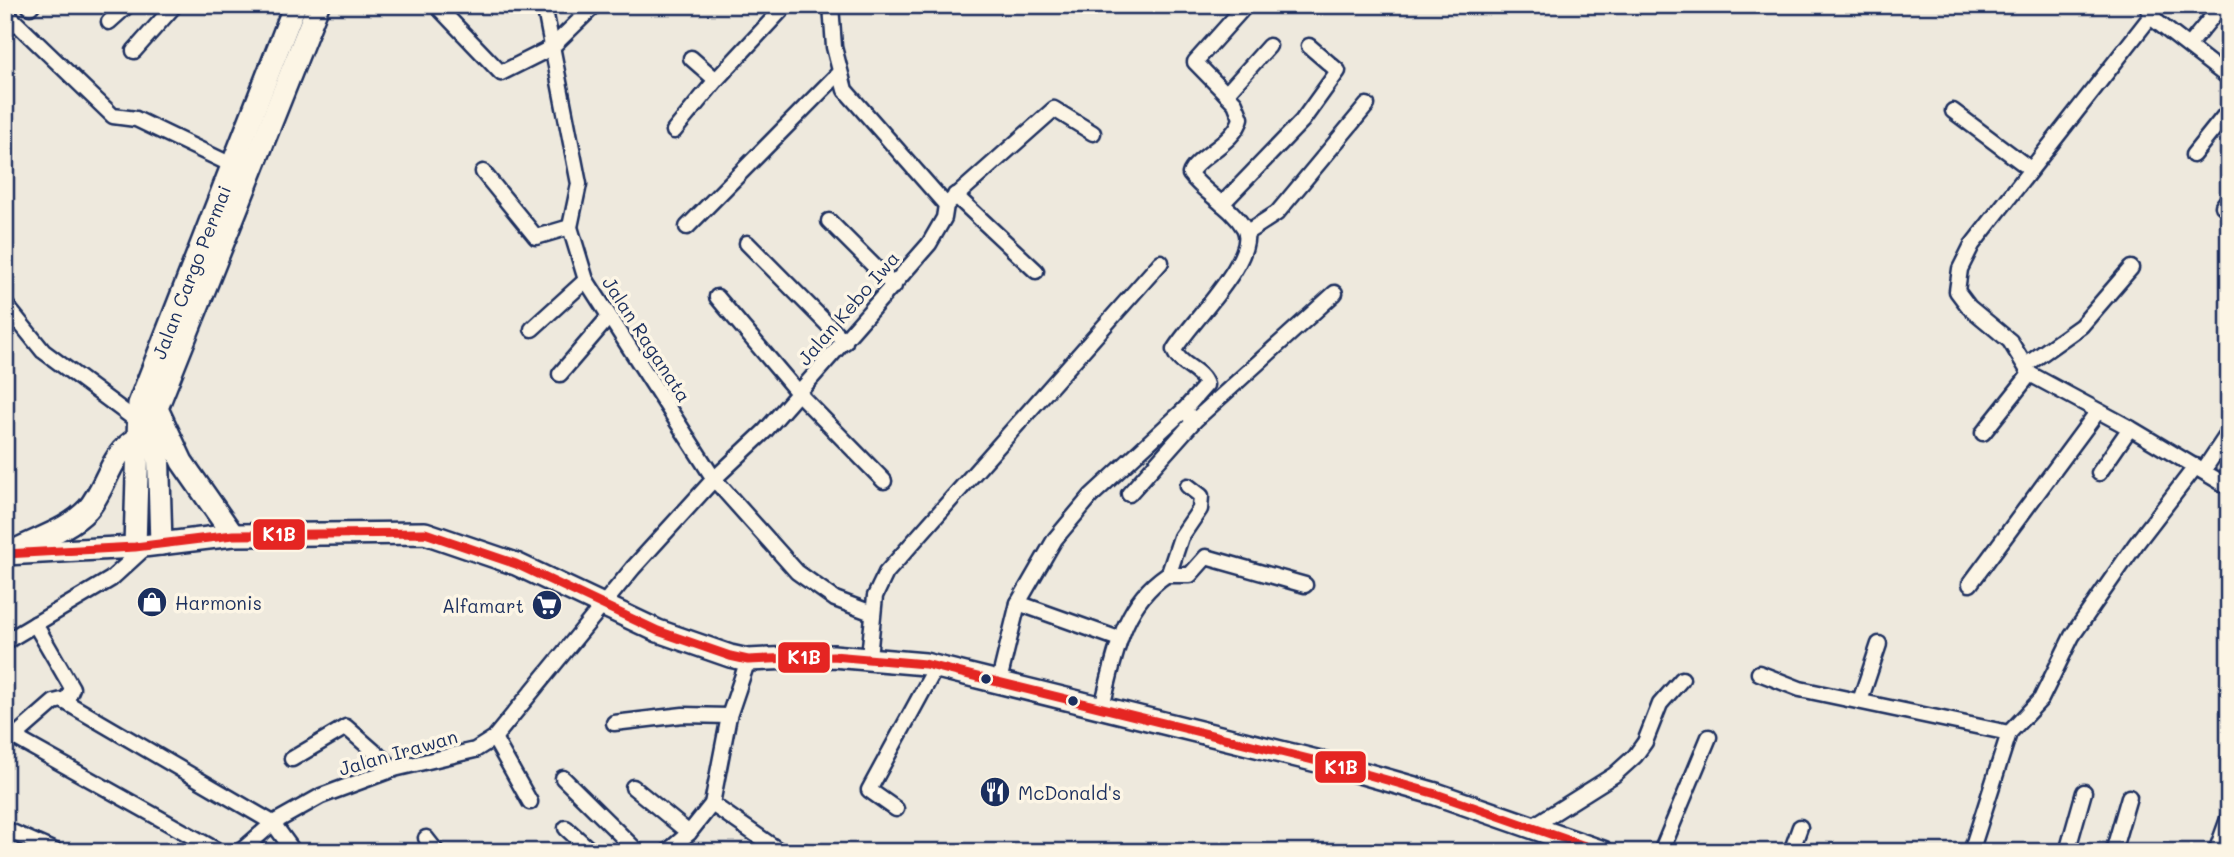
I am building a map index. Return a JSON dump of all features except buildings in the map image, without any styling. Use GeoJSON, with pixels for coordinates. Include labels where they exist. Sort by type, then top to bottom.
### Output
{"type":"FeatureCollection","features":[{"type":"Feature","properties":{"kind":"highway","name":"Jalan Cargo Permai"},"geometry":{"type":"LineString","coordinates":[[148,545],[137,430],[139,404],[295,5]]}},
{"type":"Feature","properties":{"kind":"highway","name":"Jalan Cargo Permai"},"geometry":{"type":"LineString","coordinates":[[148,545],[157,408],[318,5]]}},
{"type":"Feature","properties":{"kind":"highway"},"geometry":{"type":"LineString","coordinates":[[157,408],[182,462],[233,536]]}},
{"type":"Feature","properties":{"kind":"highway"},"geometry":{"type":"LineString","coordinates":[[6,554],[69,524],[87,510],[117,456],[137,430]]}},
{"type":"Feature","properties":{"kind":"highway"},"geometry":{"type":"LineString","coordinates":[[6,554],[148,545],[233,536],[425,533],[516,564],[658,631],[748,660],[869,657],[936,667],[999,681],[1341,767],[1533,826],[1561,845],[1603,852]]}},
{"type":"Feature","properties":{"kind":"street"},"geometry":{"type":"LineString","coordinates":[[109,22],[128,5]]}},
{"type":"Feature","properties":{"kind":"street"},"geometry":{"type":"LineString","coordinates":[[134,51],[175,5]]}},
{"type":"Feature","properties":{"kind":"street"},"geometry":{"type":"LineString","coordinates":[[436,5],[501,73],[551,48],[595,5]]}},
{"type":"Feature","properties":{"kind":"street","name":"Jalan Raganata"},"geometry":{"type":"LineString","coordinates":[[544,5],[579,184],[570,227],[586,281],[714,479],[797,572],[835,599],[872,613]]}},
{"type":"Feature","properties":{"kind":"street"},"geometry":{"type":"LineString","coordinates":[[674,131],[716,80],[786,5]]}},
{"type":"Feature","properties":{"kind":"street"},"geometry":{"type":"LineString","coordinates":[[831,5],[839,73],[854,101],[951,200],[1036,271]]}},
{"type":"Feature","properties":{"kind":"street"},"geometry":{"type":"LineString","coordinates":[[1129,494],[1189,415],[1206,385],[1205,379],[1178,358],[1174,350],[1233,271],[1246,248],[1246,233],[1222,204],[1191,174],[1193,167],[1209,157],[1239,124],[1240,113],[1195,62],[1246,5]]}},
{"type":"Feature","properties":{"kind":"street"},"geometry":{"type":"LineString","coordinates":[[2189,45],[2222,5]]}},
{"type":"Feature","properties":{"kind":"street"},"geometry":{"type":"LineString","coordinates":[[2229,78],[2148,11],[1972,245],[1956,282],[1961,298],[2010,341],[2028,370],[2229,487]]}},
{"type":"Feature","properties":{"kind":"street"},"geometry":{"type":"LineString","coordinates":[[5,12],[110,114],[136,119],[234,166]]}},
{"type":"Feature","properties":{"kind":"street"},"geometry":{"type":"LineString","coordinates":[[1222,204],[1302,121],[1338,71],[1309,46]]}},
{"type":"Feature","properties":{"kind":"street"},"geometry":{"type":"LineString","coordinates":[[1226,94],[1269,47]]}},
{"type":"Feature","properties":{"kind":"street"},"geometry":{"type":"LineString","coordinates":[[691,58],[716,80]]}},
{"type":"Feature","properties":{"kind":"street"},"geometry":{"type":"LineString","coordinates":[[687,227],[839,73]]}},
{"type":"Feature","properties":{"kind":"street"},"geometry":{"type":"LineString","coordinates":[[1246,233],[1277,213],[1367,105]]}},
{"type":"Feature","properties":{"kind":"street"},"geometry":{"type":"LineString","coordinates":[[951,200],[1054,109],[1093,133]]}},
{"type":"Feature","properties":{"kind":"street"},"geometry":{"type":"LineString","coordinates":[[2193,155],[2229,110]]}},
{"type":"Feature","properties":{"kind":"street"},"geometry":{"type":"LineString","coordinates":[[1953,111],[2029,168]]}},
{"type":"Feature","properties":{"kind":"street"},"geometry":{"type":"LineString","coordinates":[[483,172],[536,237],[570,227]]}},
{"type":"Feature","properties":{"kind":"street","name":"Jalan Kebo Iwa"},"geometry":{"type":"LineString","coordinates":[[603,605],[714,479],[799,394],[894,285],[929,244],[951,200]]}},
{"type":"Feature","properties":{"kind":"street"},"geometry":{"type":"LineString","coordinates":[[829,221],[894,285]]}},
{"type":"Feature","properties":{"kind":"street"},"geometry":{"type":"LineString","coordinates":[[747,243],[845,342]]}},
{"type":"Feature","properties":{"kind":"street"},"geometry":{"type":"LineString","coordinates":[[869,657],[874,596],[886,573],[1161,262]]}},
{"type":"Feature","properties":{"kind":"street"},"geometry":{"type":"LineString","coordinates":[[1983,433],[2028,370],[2087,321],[2131,268]]}},
{"type":"Feature","properties":{"kind":"street"},"geometry":{"type":"LineString","coordinates":[[532,329],[586,281]]}},
{"type":"Feature","properties":{"kind":"street"},"geometry":{"type":"LineString","coordinates":[[999,681],[1018,603],[1055,540],[1091,496],[1335,293]]}},
{"type":"Feature","properties":{"kind":"street"},"geometry":{"type":"LineString","coordinates":[[717,297],[799,394],[884,481]]}},
{"type":"Feature","properties":{"kind":"street"},"geometry":{"type":"LineString","coordinates":[[5,304],[43,351],[137,430]]}},
{"type":"Feature","properties":{"kind":"street"},"geometry":{"type":"LineString","coordinates":[[560,374],[608,318]]}},
{"type":"Feature","properties":{"kind":"street"},"geometry":{"type":"LineString","coordinates":[[1970,584],[2098,411]]}},
{"type":"Feature","properties":{"kind":"street"},"geometry":{"type":"LineString","coordinates":[[2099,473],[2130,428]]}},
{"type":"Feature","properties":{"kind":"street"},"geometry":{"type":"LineString","coordinates":[[1971,852],[2009,733],[2041,699],[2072,636],[2129,554],[2229,432]]}},
{"type":"Feature","properties":{"kind":"street"},"geometry":{"type":"LineString","coordinates":[[1102,707],[1119,639],[1139,598],[1169,573],[1181,537],[1200,509],[1201,496],[1188,486]]}},
{"type":"Feature","properties":{"kind":"street"},"geometry":{"type":"LineString","coordinates":[[5,642],[111,579],[148,545]]}},
{"type":"Feature","properties":{"kind":"street"},"geometry":{"type":"LineString","coordinates":[[1169,573],[1190,575],[1206,557],[1306,584]]}},
{"type":"Feature","properties":{"kind":"street"},"geometry":{"type":"LineString","coordinates":[[1018,603],[1119,639]]}},
{"type":"Feature","properties":{"kind":"street","name":"Jalan Irawan"},"geometry":{"type":"LineString","coordinates":[[240,852],[273,823],[321,796],[394,769],[475,750],[494,738],[603,605]]}},
{"type":"Feature","properties":{"kind":"street"},"geometry":{"type":"LineString","coordinates":[[35,624],[72,688],[66,702]]}},
{"type":"Feature","properties":{"kind":"street"},"geometry":{"type":"LineString","coordinates":[[1860,701],[1878,644]]}},
{"type":"Feature","properties":{"kind":"street"},"geometry":{"type":"LineString","coordinates":[[667,852],[689,833],[712,804],[729,716],[748,660]]}},
{"type":"Feature","properties":{"kind":"street"},"geometry":{"type":"LineString","coordinates":[[896,809],[869,790],[936,667]]}},
{"type":"Feature","properties":{"kind":"street"},"geometry":{"type":"LineString","coordinates":[[1759,673],[1800,689],[2009,733]]}},
{"type":"Feature","properties":{"kind":"street"},"geometry":{"type":"LineString","coordinates":[[1533,826],[1614,775],[1635,756],[1645,742],[1660,704],[1682,679]]}},
{"type":"Feature","properties":{"kind":"street"},"geometry":{"type":"LineString","coordinates":[[220,852],[10,742],[59,699],[273,823],[293,852]]}},
{"type":"Feature","properties":{"kind":"street"},"geometry":{"type":"LineString","coordinates":[[614,723],[683,715],[729,716]]}},
{"type":"Feature","properties":{"kind":"street"},"geometry":{"type":"LineString","coordinates":[[292,759],[346,727],[394,769]]}},
{"type":"Feature","properties":{"kind":"street"},"geometry":{"type":"LineString","coordinates":[[1661,852],[1709,737]]}},
{"type":"Feature","properties":{"kind":"street"},"geometry":{"type":"LineString","coordinates":[[494,738],[530,802]]}},
{"type":"Feature","properties":{"kind":"street"},"geometry":{"type":"LineString","coordinates":[[563,778],[638,852]]}},
{"type":"Feature","properties":{"kind":"street"},"geometry":{"type":"LineString","coordinates":[[633,787],[689,833]]}},
{"type":"Feature","properties":{"kind":"street"},"geometry":{"type":"LineString","coordinates":[[2067,852],[2084,792]]}},
{"type":"Feature","properties":{"kind":"street"},"geometry":{"type":"LineString","coordinates":[[2113,852],[2129,797]]}},
{"type":"Feature","properties":{"kind":"street"},"geometry":{"type":"LineString","coordinates":[[712,804],[781,852]]}},
{"type":"Feature","properties":{"kind":"street"},"geometry":{"type":"LineString","coordinates":[[2217,852],[2229,816]]}},
{"type":"Feature","properties":{"kind":"street"},"geometry":{"type":"LineString","coordinates":[[1791,852],[1800,827]]}},
{"type":"Feature","properties":{"kind":"street"},"geometry":{"type":"LineString","coordinates":[[566,828],[592,852]]}},
{"type":"Feature","properties":{"kind":"street"},"geometry":{"type":"LineString","coordinates":[[5,829],[57,852]]}},
{"type":"Feature","properties":{"kind":"street"},"geometry":{"type":"LineString","coordinates":[[426,838],[437,852]]}},
{"type":"Feature","properties":{"kind":"transit line","name":"K1B"},"geometry":{"type":"LineString","coordinates":[[5,554],[135,547],[233,535],[425,533],[516,564],[658,631],[730,656],[748,660],[833,656],[925,664],[1341,767],[1436,794],[1602,852]]}},
{"type":"Feature","properties":{"kind":"place","name":"Harmonis"},"geometry":{"type":"Point","coordinates":[152,602]}},
{"type":"Feature","properties":{"kind":"place","name":"Alfamart"},"geometry":{"type":"Point","coordinates":[547,605]}},
{"type":"Feature","properties":{"kind":"place","name":"McDonald's"},"geometry":{"type":"Point","coordinates":[995,792]}}]}
